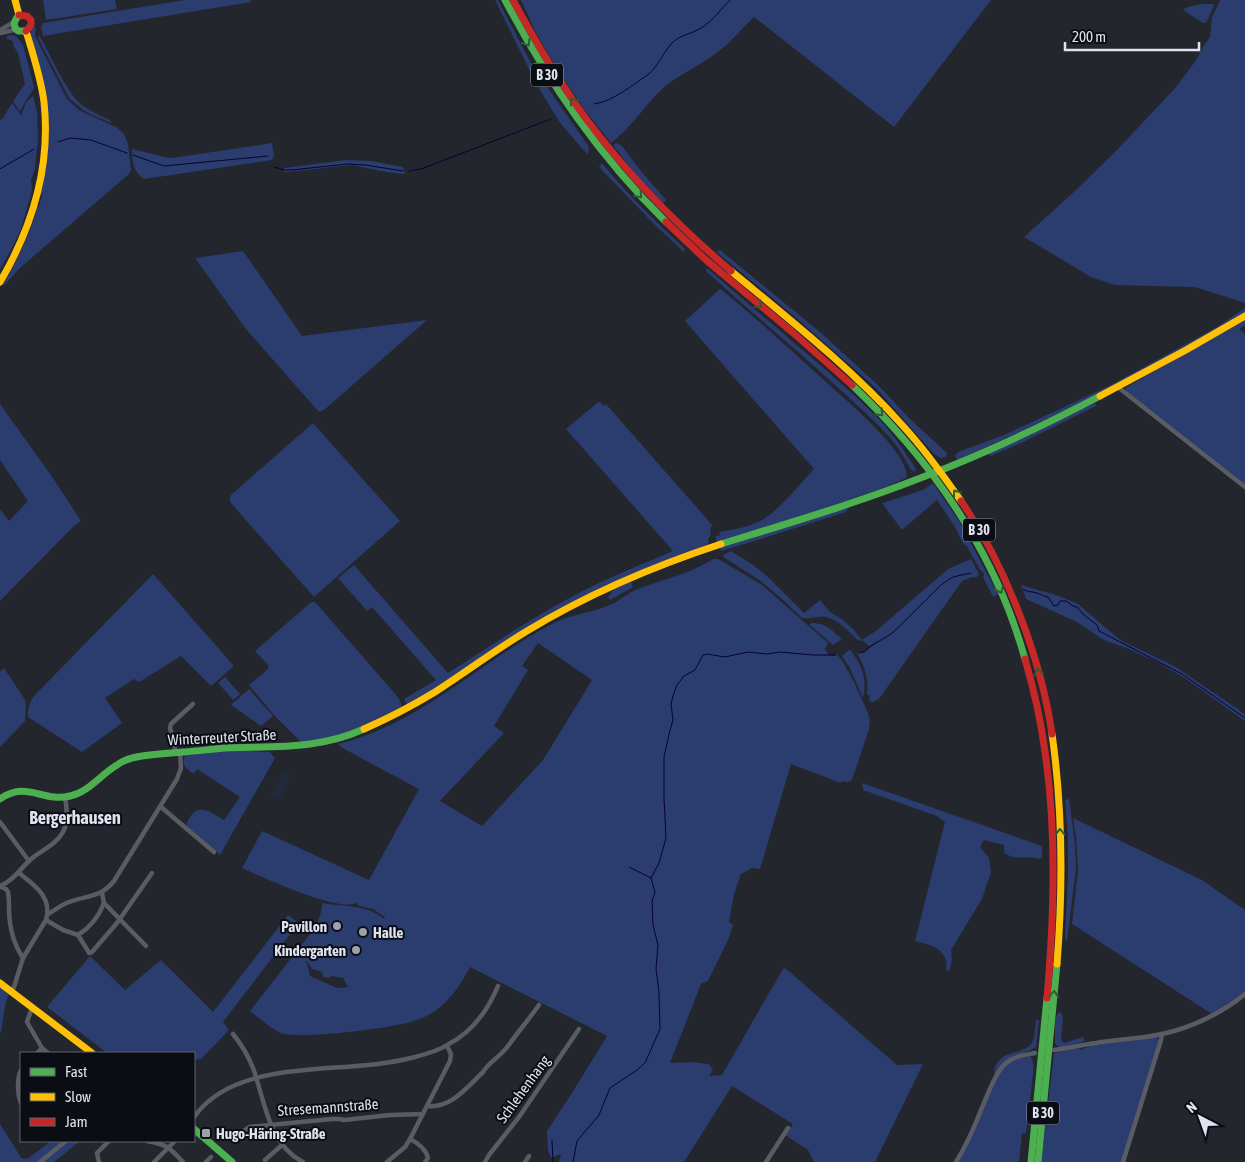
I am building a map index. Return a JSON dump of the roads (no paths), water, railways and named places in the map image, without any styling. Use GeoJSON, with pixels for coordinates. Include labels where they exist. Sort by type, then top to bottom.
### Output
{"type":"FeatureCollection","features":[{"type":"Feature","properties":{"kind":"main road"},"geometry":{"type":"LineString","coordinates":[[15,0],[19,15]]}},
{"type":"Feature","properties":{"kind":"main road","name":"B 30"},"geometry":{"type":"LineString","coordinates":[[505,0],[544,71],[645,201],[703,257],[794,333],[878,410],[912,448],[955,505],[988,563],[1007,606],[1023,650],[1038,704],[1048,762],[1054,874],[1038,1162]]}},
{"type":"Feature","properties":{"kind":"main road","name":"B 30"},"geometry":{"type":"LineString","coordinates":[[513,0],[550,67],[599,142]]}},
{"type":"Feature","properties":{"kind":"main road"},"geometry":{"type":"LineString","coordinates":[[19,15],[25,15],[31,20],[31,26],[26,31],[20,32],[14,25],[19,15]]}},
{"type":"Feature","properties":{"kind":"main road"},"geometry":{"type":"LineString","coordinates":[[0,282],[18,251],[33,214],[45,150],[44,101],[26,31]]}},
{"type":"Feature","properties":{"kind":"main road","name":"Winterreuter Straße"},"geometry":{"type":"LineString","coordinates":[[65,797],[85,790],[116,765],[142,756],[227,748],[268,749],[316,744],[354,734],[408,708],[546,620],[580,601],[682,557],[837,507],[951,465],[1119,388],[1245,316]]}},
{"type":"Feature","properties":{"kind":"main road"},"geometry":{"type":"LineString","coordinates":[[0,799],[13,790],[65,797]]}},
{"type":"Feature","properties":{"kind":"main road"},"geometry":{"type":"LineString","coordinates":[[0,983],[91,1052]]}},
{"type":"Feature","properties":{"kind":"main road","name":"B 30"},"geometry":{"type":"LineString","coordinates":[[1030,1162],[1044,1064]]}},
{"type":"Feature","properties":{"kind":"main road"},"geometry":{"type":"LineString","coordinates":[[195,1130],[232,1162]]}},
{"type":"Feature","properties":{"kind":"street"},"geometry":{"type":"LineString","coordinates":[[0,32],[14,22]]}},
{"type":"Feature","properties":{"kind":"street"},"geometry":{"type":"LineString","coordinates":[[0,32],[18,30]]}},
{"type":"Feature","properties":{"kind":"street"},"geometry":{"type":"LineString","coordinates":[[1119,388],[1245,487]]}},
{"type":"Feature","properties":{"kind":"street"},"geometry":{"type":"LineString","coordinates":[[48,914],[70,901],[102,893],[114,881],[180,773],[178,752],[170,728],[171,724],[193,704]]}},
{"type":"Feature","properties":{"kind":"street"},"geometry":{"type":"LineString","coordinates":[[0,886],[6,884],[29,861],[62,834],[66,824],[65,797]]}},
{"type":"Feature","properties":{"kind":"street"},"geometry":{"type":"LineString","coordinates":[[160,807],[214,852]]}},
{"type":"Feature","properties":{"kind":"street"},"geometry":{"type":"LineString","coordinates":[[0,822],[29,861]]}},
{"type":"Feature","properties":{"kind":"street"},"geometry":{"type":"LineString","coordinates":[[11,992],[23,958],[48,914],[47,903],[43,894],[19,873]]}},
{"type":"Feature","properties":{"kind":"street"},"geometry":{"type":"LineString","coordinates":[[46,920],[63,930],[78,935],[84,946],[91,953],[120,919],[152,873]]}},
{"type":"Feature","properties":{"kind":"street"},"geometry":{"type":"LineString","coordinates":[[0,886],[8,892],[12,936],[23,958]]}},
{"type":"Feature","properties":{"kind":"street"},"geometry":{"type":"LineString","coordinates":[[102,893],[104,903],[146,946]]}},
{"type":"Feature","properties":{"kind":"street"},"geometry":{"type":"LineString","coordinates":[[78,935],[94,922],[104,903]]}},
{"type":"Feature","properties":{"kind":"street"},"geometry":{"type":"LineString","coordinates":[[195,1116],[202,1106],[216,1095],[241,1082],[278,1073],[399,1061],[447,1046],[459,1038],[477,1020],[493,997],[498,986]]}},
{"type":"Feature","properties":{"kind":"street"},"geometry":{"type":"LineString","coordinates":[[1054,1050],[1162,1034],[1207,1018],[1223,1010],[1245,994]]}},
{"type":"Feature","properties":{"kind":"street"},"geometry":{"type":"LineString","coordinates":[[427,1106],[434,1107],[451,1102],[507,1047],[539,1004]]}},
{"type":"Feature","properties":{"kind":"street"},"geometry":{"type":"LineString","coordinates":[[32,1008],[27,1022],[42,1048],[47,1052]]}},
{"type":"Feature","properties":{"kind":"street","name":"Schlehenhang"},"geometry":{"type":"LineString","coordinates":[[485,1162],[519,1117],[579,1029]]}},
{"type":"Feature","properties":{"kind":"street"},"geometry":{"type":"LineString","coordinates":[[233,1034],[247,1053],[278,1139],[294,1157],[303,1162]]}},
{"type":"Feature","properties":{"kind":"street"},"geometry":{"type":"LineString","coordinates":[[1123,1162],[1162,1040],[1162,1034]]}},
{"type":"Feature","properties":{"kind":"street"},"geometry":{"type":"LineString","coordinates":[[387,1162],[405,1147],[450,1062],[451,1054],[447,1046]]}},
{"type":"Feature","properties":{"kind":"street"},"geometry":{"type":"LineString","coordinates":[[38,1052],[42,1048]]}},
{"type":"Feature","properties":{"kind":"street"},"geometry":{"type":"LineString","coordinates":[[956,1162],[1001,1068],[1015,1057],[1035,1053]]}},
{"type":"Feature","properties":{"kind":"street"},"geometry":{"type":"LineString","coordinates":[[20,1072],[18,1076],[20,1100]]}},
{"type":"Feature","properties":{"kind":"street","name":"Stresemannstraße"},"geometry":{"type":"LineString","coordinates":[[237,1136],[249,1126],[423,1114]]}},
{"type":"Feature","properties":{"kind":"street"},"geometry":{"type":"LineString","coordinates":[[766,1162],[788,1128]]}},
{"type":"Feature","properties":{"kind":"street"},"geometry":{"type":"LineString","coordinates":[[410,1139],[415,1141],[426,1152],[428,1158],[425,1162]]}},
{"type":"Feature","properties":{"kind":"street"},"geometry":{"type":"LineString","coordinates":[[40,1162],[65,1142]]}},
{"type":"Feature","properties":{"kind":"street"},"geometry":{"type":"LineString","coordinates":[[99,1162],[97,1153],[108,1142]]}},
{"type":"Feature","properties":{"kind":"street"},"geometry":{"type":"LineString","coordinates":[[152,1142],[169,1147],[184,1162]]}},
{"type":"Feature","properties":{"kind":"street"},"geometry":{"type":"LineString","coordinates":[[154,1162],[174,1142]]}},
{"type":"Feature","properties":{"kind":"street"},"geometry":{"type":"LineString","coordinates":[[265,1160],[282,1145]]}},
{"type":"Feature","properties":{"kind":"street"},"geometry":{"type":"LineString","coordinates":[[526,1162],[529,1156]]}},
{"type":"Feature","properties":{"kind":"street"},"geometry":{"type":"LineString","coordinates":[[206,1162],[211,1157]]}},
{"type":"Feature","properties":{"kind":"waterway"},"geometry":{"type":"LineString","coordinates":[[594,104],[609,100],[649,74],[673,42],[705,25],[730,0]]}},
{"type":"Feature","properties":{"kind":"waterway"},"geometry":{"type":"LineString","coordinates":[[409,171],[421,169],[551,119]]}},
{"type":"Feature","properties":{"kind":"waterway"},"geometry":{"type":"LineString","coordinates":[[58,142],[70,138],[91,140],[127,153]]}},
{"type":"Feature","properties":{"kind":"waterway"},"geometry":{"type":"LineString","coordinates":[[0,169],[34,149]]}},
{"type":"Feature","properties":{"kind":"waterway"},"geometry":{"type":"LineString","coordinates":[[133,155],[164,166],[268,156]]}},
{"type":"Feature","properties":{"kind":"waterway"},"geometry":{"type":"LineString","coordinates":[[274,167],[291,170],[348,164],[403,171]]}},
{"type":"Feature","properties":{"kind":"waterway"},"geometry":{"type":"LineString","coordinates":[[859,653],[891,634],[942,584],[953,577],[971,573]]}},
{"type":"Feature","properties":{"kind":"waterway"},"geometry":{"type":"LineString","coordinates":[[1023,589],[1048,597],[1054,606],[1058,605],[1060,601],[1066,601],[1077,607],[1097,625],[1099,631],[1182,674],[1245,718]]}},
{"type":"Feature","properties":{"kind":"waterway"},"geometry":{"type":"LineString","coordinates":[[651,878],[659,863],[666,838],[664,757],[673,720],[671,704],[677,685],[684,676],[695,670],[703,655],[707,654],[725,657],[748,652],[836,655]]}},
{"type":"Feature","properties":{"kind":"waterway"},"geometry":{"type":"LineString","coordinates":[[573,1162],[577,1141],[599,1115],[610,1088],[645,1063],[660,1029],[656,969],[658,945],[653,925],[652,901],[655,892],[651,878],[629,867]]}},
{"type":"Feature","properties":{"kind":"waterway"},"geometry":{"type":"LineString","coordinates":[[552,1140],[553,1162]]}},
{"type":"Feature","properties":{"kind":"place","name":"Pavillon"},"geometry":{"type":"Point","coordinates":[337,926]}},
{"type":"Feature","properties":{"kind":"place","name":"Halle"},"geometry":{"type":"Point","coordinates":[363,932]}},
{"type":"Feature","properties":{"kind":"place","name":"Kindergarten"},"geometry":{"type":"Point","coordinates":[356,950]}},
{"type":"Feature","properties":{"kind":"place","name":"Hugo-Häring-Straße"},"geometry":{"type":"Point","coordinates":[206,1133]}},
{"type":"Feature","properties":{"kind":"district","name":"Bergerhausen"},"geometry":{"type":"Point","coordinates":[75,817]}}]}
